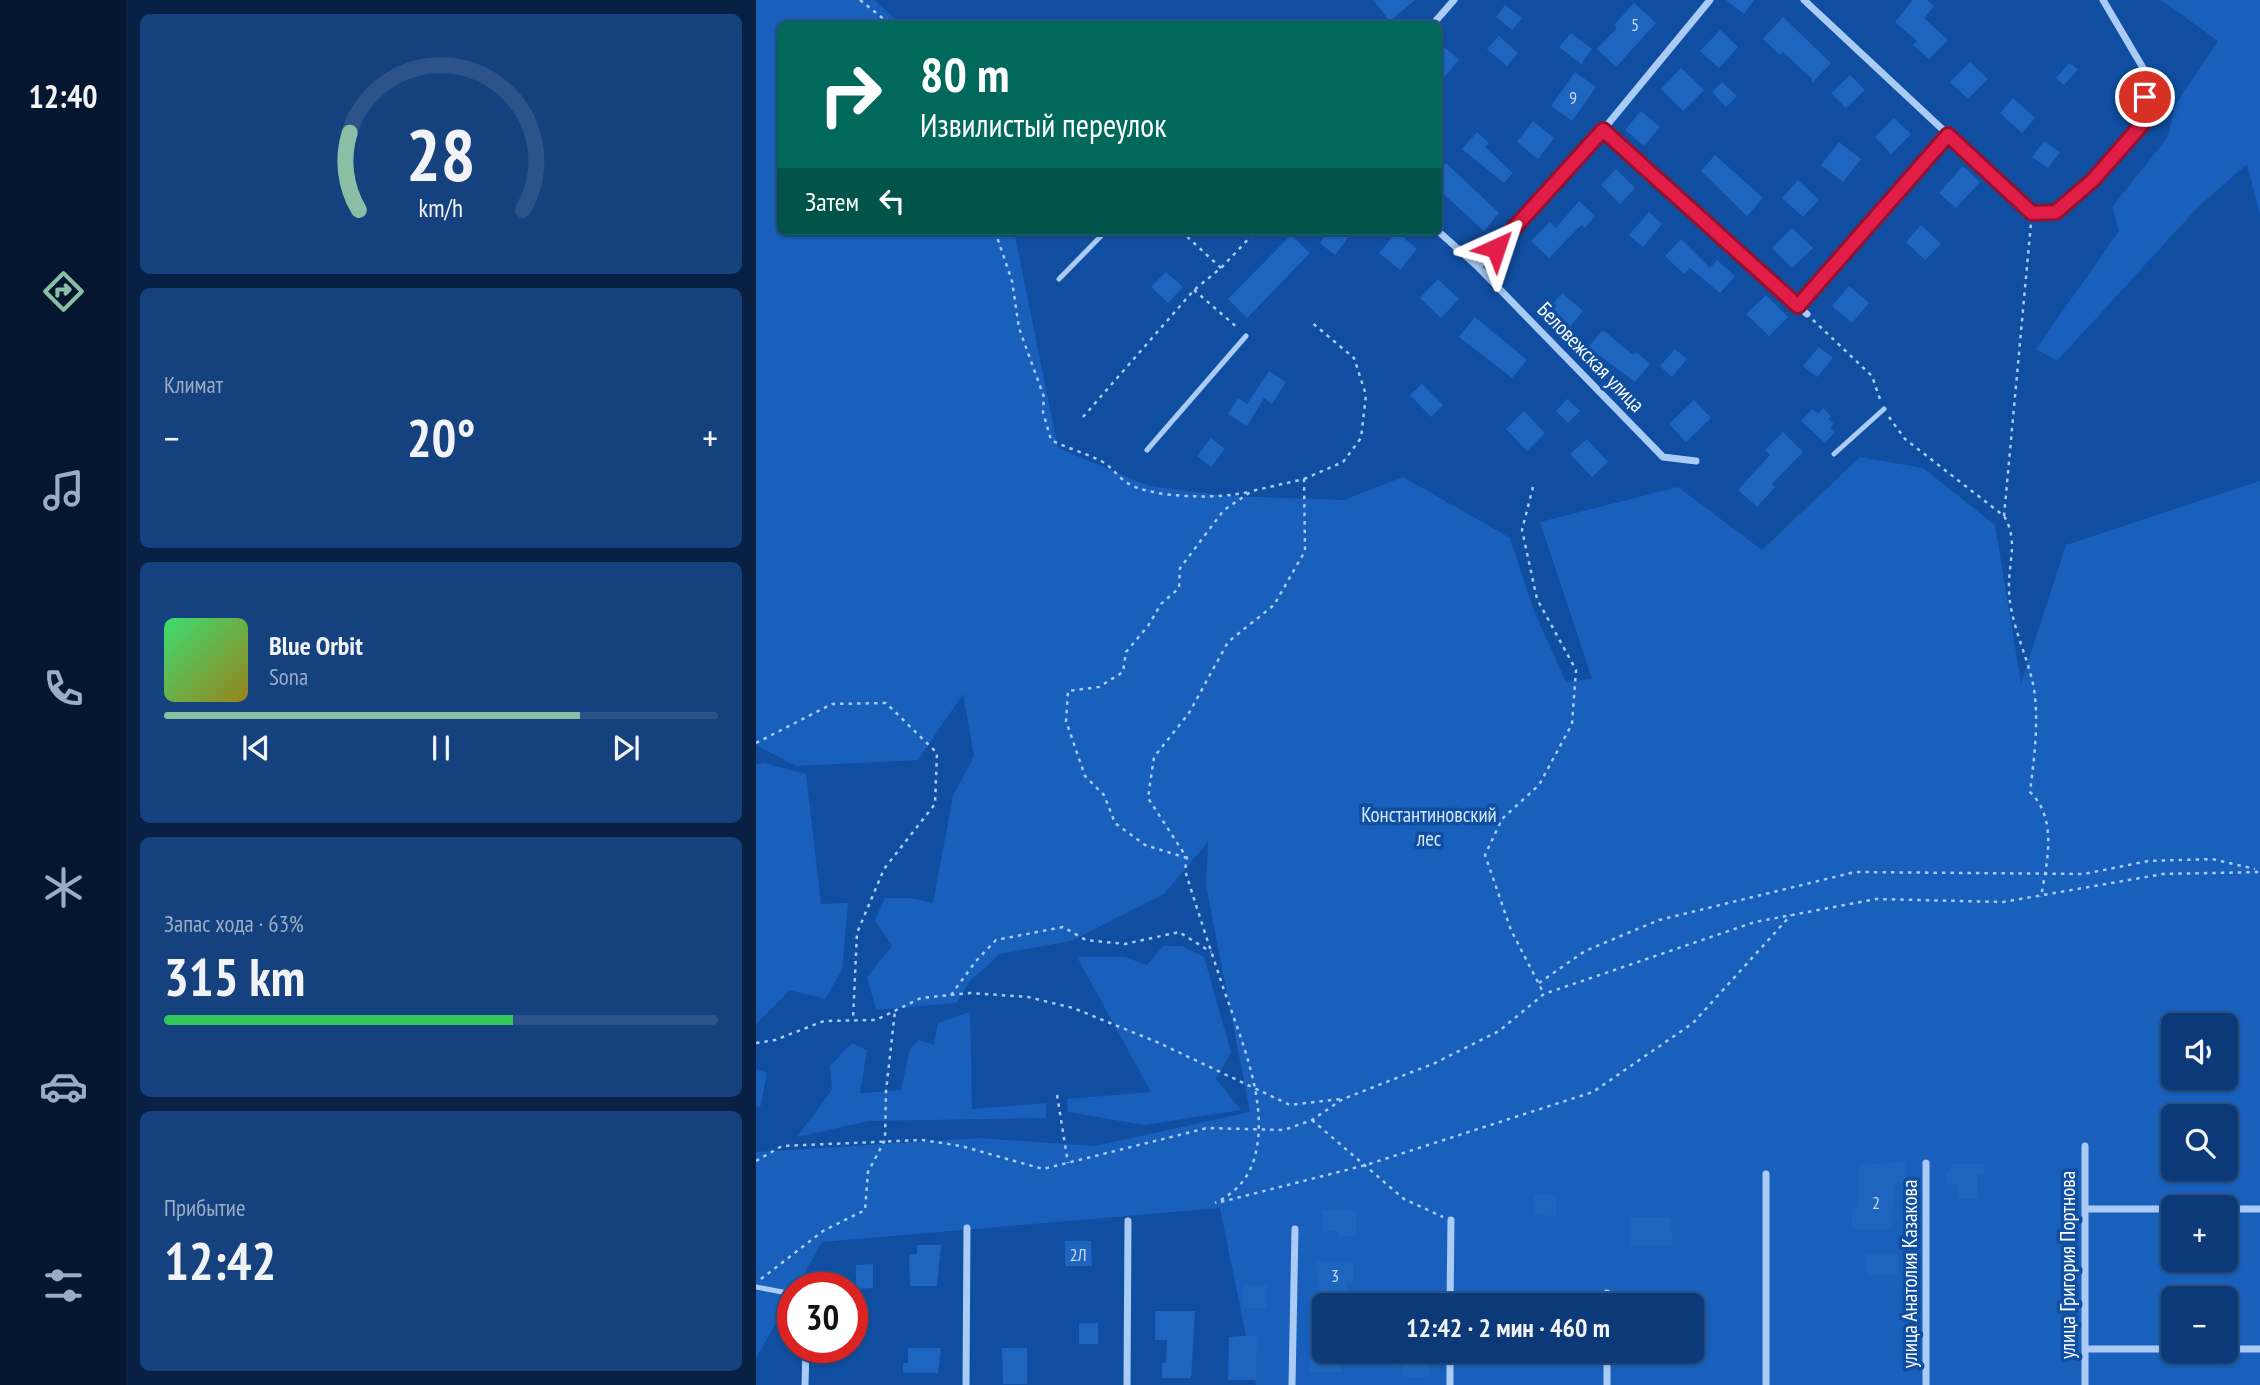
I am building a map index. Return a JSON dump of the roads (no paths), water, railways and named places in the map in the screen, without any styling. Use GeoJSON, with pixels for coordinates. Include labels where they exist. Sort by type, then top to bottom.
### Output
{"type":"FeatureCollection","features":[{"type":"Feature","properties":{"kind":"street"},"geometry":{"type":"LineString","coordinates":[[1436,21],[1454,0]]}},
{"type":"Feature","properties":{"kind":"street"},"geometry":{"type":"LineString","coordinates":[[1478,267],[1603,130],[1710,0]]}},
{"type":"Feature","properties":{"kind":"street"},"geometry":{"type":"LineString","coordinates":[[1804,0],[2032,213],[2056,212],[2093,180],[2145,121],[2146,74],[2103,0]]}},
{"type":"Feature","properties":{"kind":"street"},"geometry":{"type":"LineString","coordinates":[[1603,130],[1807,314]]}},
{"type":"Feature","properties":{"kind":"street","name":"Беловежская улица"},"geometry":{"type":"LineString","coordinates":[[1442,235],[1478,267],[1663,457],[1696,461]]}},
{"type":"Feature","properties":{"kind":"street","name":"улица Григория Портнова"},"geometry":{"type":"LineString","coordinates":[[2085,1146],[2085,1385]]}},
{"type":"Feature","properties":{"kind":"street","name":"улица Анатолия Казакова"},"geometry":{"type":"LineString","coordinates":[[1926,1163],[1926,1385]]}},
{"type":"Feature","properties":{"kind":"street"},"geometry":{"type":"LineString","coordinates":[[1766,1174],[1766,1385]]}},
{"type":"Feature","properties":{"kind":"street"},"geometry":{"type":"LineString","coordinates":[[2085,1209],[2161,1209]]}},
{"type":"Feature","properties":{"kind":"street"},"geometry":{"type":"LineString","coordinates":[[2238,1209],[2260,1209]]}},
{"type":"Feature","properties":{"kind":"street"},"geometry":{"type":"LineString","coordinates":[[1450,1293],[1451,1220]]}},
{"type":"Feature","properties":{"kind":"street"},"geometry":{"type":"LineString","coordinates":[[1127,1385],[1128,1221]]}},
{"type":"Feature","properties":{"kind":"street"},"geometry":{"type":"LineString","coordinates":[[966,1385],[967,1227]]}},
{"type":"Feature","properties":{"kind":"street"},"geometry":{"type":"LineString","coordinates":[[1292,1385],[1295,1230]]}},
{"type":"Feature","properties":{"kind":"street"},"geometry":{"type":"LineString","coordinates":[[2085,1349],[2161,1349]]}},
{"type":"Feature","properties":{"kind":"street"},"geometry":{"type":"LineString","coordinates":[[2238,1349],[2260,1349]]}},
{"type":"Feature","properties":{"kind":"street"},"geometry":{"type":"LineString","coordinates":[[805,1385],[806,1363]]}},
{"type":"Feature","properties":{"kind":"street"},"geometry":{"type":"LineString","coordinates":[[1450,1363],[1450,1385]]}},
{"type":"Feature","properties":{"kind":"street"},"geometry":{"type":"LineString","coordinates":[[1607,1363],[1607,1385]]}},
{"type":"Feature","properties":{"kind":"lane"},"geometry":{"type":"LineString","coordinates":[[1798,306],[1948,135]]}},
{"type":"Feature","properties":{"kind":"lane"},"geometry":{"type":"LineString","coordinates":[[1059,279],[1102,235]]}},
{"type":"Feature","properties":{"kind":"lane"},"geometry":{"type":"LineString","coordinates":[[1147,450],[1246,336]]}},
{"type":"Feature","properties":{"kind":"lane"},"geometry":{"type":"LineString","coordinates":[[1834,454],[1884,409]]}},
{"type":"Feature","properties":{"kind":"lane"},"geometry":{"type":"LineString","coordinates":[[756,1287],[777,1291]]}},
{"type":"Feature","properties":{"kind":"park label","name":"Константиновский лес"},"geometry":{"type":"Point","coordinates":[1429,826]}}]}
